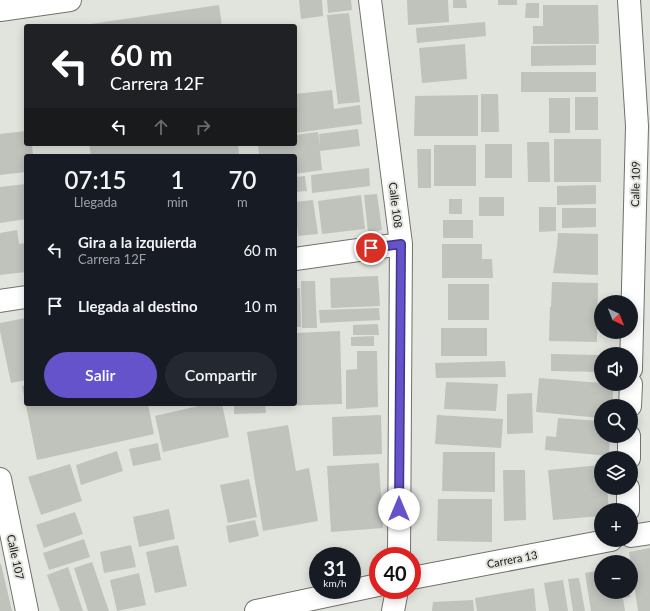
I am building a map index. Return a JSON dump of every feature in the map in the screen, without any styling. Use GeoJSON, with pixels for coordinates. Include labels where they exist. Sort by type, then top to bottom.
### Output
{"type":"FeatureCollection","features":[{"type":"Feature","properties":{"kind":"street"},"geometry":{"type":"LineString","coordinates":[[0,10],[70,0]]}},
{"type":"Feature","properties":{"kind":"street","name":"Calle 108"},"geometry":{"type":"LineString","coordinates":[[370,0],[401,244],[398,547]]}},
{"type":"Feature","properties":{"kind":"street","name":"Calle 109"},"geometry":{"type":"LineString","coordinates":[[629,0],[637,126],[632,347]]}},
{"type":"Feature","properties":{"kind":"street"},"geometry":{"type":"LineString","coordinates":[[297,259],[401,244]]}},
{"type":"Feature","properties":{"kind":"street"},"geometry":{"type":"LineString","coordinates":[[0,301],[24,297]]}},
{"type":"Feature","properties":{"kind":"street","name":"Calle 107"},"geometry":{"type":"LineString","coordinates":[[0,479],[27,611]]}},
{"type":"Feature","properties":{"kind":"street"},"geometry":{"type":"LineString","coordinates":[[638,535],[650,533]]}},
{"type":"Feature","properties":{"kind":"street","name":"Carrera 13"},"geometry":{"type":"LineString","coordinates":[[421,576],[594,543]]}},
{"type":"Feature","properties":{"kind":"street"},"geometry":{"type":"LineString","coordinates":[[256,611],[369,587]]}},
{"type":"Feature","properties":{"kind":"street"},"geometry":{"type":"LineString","coordinates":[[393,611],[395,599]]}},
{"type":"Feature","properties":{"kind":"building"},"geometry":{"type":"Polygon","coordinates":[[[299,0],[322,0],[323,16],[301,19],[299,0]]]}},
{"type":"Feature","properties":{"kind":"building"},"geometry":{"type":"Polygon","coordinates":[[[327,0],[351,0],[352,10],[328,13],[327,0]]]}},
{"type":"Feature","properties":{"kind":"building"},"geometry":{"type":"Polygon","coordinates":[[[407,0],[448,0],[449,22],[408,25],[407,0]]]}},
{"type":"Feature","properties":{"kind":"building"},"geometry":{"type":"Polygon","coordinates":[[[453,0],[466,0],[467,8],[453,8],[453,0]]]}},
{"type":"Feature","properties":{"kind":"building"},"geometry":{"type":"Polygon","coordinates":[[[498,0],[517,0],[517,5],[498,5],[498,0]]]}},
{"type":"Feature","properties":{"kind":"building"},"geometry":{"type":"Polygon","coordinates":[[[526,3],[539,3],[539,18],[525,18],[526,3]]]}},
{"type":"Feature","properties":{"kind":"building"},"geometry":{"type":"Polygon","coordinates":[[[219,5],[222,24],[91,24],[219,5]]]}},
{"type":"Feature","properties":{"kind":"building"},"geometry":{"type":"Polygon","coordinates":[[[543,5],[598,5],[599,44],[533,44],[533,26],[543,26],[543,5]]]}},
{"type":"Feature","properties":{"kind":"building"},"geometry":{"type":"Polygon","coordinates":[[[349,13],[360,102],[338,104],[327,15],[349,13]]]}},
{"type":"Feature","properties":{"kind":"building"},"geometry":{"type":"Polygon","coordinates":[[[485,22],[486,36],[417,43],[416,28],[485,22]]]}},
{"type":"Feature","properties":{"kind":"building"},"geometry":{"type":"Polygon","coordinates":[[[465,44],[467,79],[422,83],[419,48],[465,44]]]}},
{"type":"Feature","properties":{"kind":"building"},"geometry":{"type":"Polygon","coordinates":[[[596,45],[596,65],[531,66],[531,46],[596,45]]]}},
{"type":"Feature","properties":{"kind":"building"},"geometry":{"type":"Polygon","coordinates":[[[521,72],[596,72],[596,92],[521,92],[521,72]]]}},
{"type":"Feature","properties":{"kind":"building"},"geometry":{"type":"Polygon","coordinates":[[[332,90],[334,109],[360,105],[362,124],[297,133],[297,94],[332,90]]]}},
{"type":"Feature","properties":{"kind":"building"},"geometry":{"type":"Polygon","coordinates":[[[481,94],[498,94],[499,132],[481,132],[481,94]]]}},
{"type":"Feature","properties":{"kind":"building"},"geometry":{"type":"Polygon","coordinates":[[[478,95],[478,136],[414,136],[415,96],[478,95]]]}},
{"type":"Feature","properties":{"kind":"building"},"geometry":{"type":"Polygon","coordinates":[[[575,97],[598,97],[598,130],[575,130],[575,97]]]}},
{"type":"Feature","properties":{"kind":"building"},"geometry":{"type":"Polygon","coordinates":[[[549,98],[570,98],[570,133],[549,133],[549,98]]]}},
{"type":"Feature","properties":{"kind":"building"},"geometry":{"type":"Polygon","coordinates":[[[358,129],[360,146],[320,151],[322,170],[297,174],[297,154],[259,154],[258,146],[297,146],[297,135],[318,132],[320,148],[319,134],[358,129]]]}},
{"type":"Feature","properties":{"kind":"building"},"geometry":{"type":"Polygon","coordinates":[[[24,131],[24,146],[32,146],[33,154],[24,154],[24,172],[0,175],[0,134],[24,131]]]}},
{"type":"Feature","properties":{"kind":"building"},"geometry":{"type":"Polygon","coordinates":[[[554,139],[601,139],[601,182],[554,182],[554,139]]]}},
{"type":"Feature","properties":{"kind":"building"},"geometry":{"type":"Polygon","coordinates":[[[527,142],[549,142],[550,182],[528,182],[527,142]]]}},
{"type":"Feature","properties":{"kind":"building"},"geometry":{"type":"Polygon","coordinates":[[[485,144],[512,144],[512,178],[485,178],[485,144]]]}},
{"type":"Feature","properties":{"kind":"building"},"geometry":{"type":"Polygon","coordinates":[[[434,145],[476,145],[476,186],[434,186],[434,145]]]}},
{"type":"Feature","properties":{"kind":"building"},"geometry":{"type":"Polygon","coordinates":[[[89,146],[238,146],[239,154],[91,154],[89,146]]]}},
{"type":"Feature","properties":{"kind":"building"},"geometry":{"type":"Polygon","coordinates":[[[417,149],[431,149],[431,188],[418,188],[417,149]]]}},
{"type":"Feature","properties":{"kind":"building"},"geometry":{"type":"Polygon","coordinates":[[[369,168],[370,186],[312,193],[311,175],[369,168]]]}},
{"type":"Feature","properties":{"kind":"building"},"geometry":{"type":"Polygon","coordinates":[[[305,176],[307,191],[297,192],[297,177],[305,176]]]}},
{"type":"Feature","properties":{"kind":"building"},"geometry":{"type":"Polygon","coordinates":[[[24,184],[24,219],[0,223],[0,187],[24,184]]]}},
{"type":"Feature","properties":{"kind":"building"},"geometry":{"type":"Polygon","coordinates":[[[596,185],[596,204],[557,205],[557,186],[596,185]]]}},
{"type":"Feature","properties":{"kind":"building"},"geometry":{"type":"Polygon","coordinates":[[[377,194],[382,230],[368,232],[364,195],[377,194]]]}},
{"type":"Feature","properties":{"kind":"building"},"geometry":{"type":"Polygon","coordinates":[[[361,195],[365,229],[322,234],[318,201],[361,195]]]}},
{"type":"Feature","properties":{"kind":"building"},"geometry":{"type":"Polygon","coordinates":[[[479,197],[504,197],[504,216],[479,216],[479,197]]]}},
{"type":"Feature","properties":{"kind":"building"},"geometry":{"type":"Polygon","coordinates":[[[449,199],[462,199],[462,214],[449,214],[449,199]]]}},
{"type":"Feature","properties":{"kind":"building"},"geometry":{"type":"Polygon","coordinates":[[[313,200],[318,234],[298,236],[297,202],[313,200]]]}},
{"type":"Feature","properties":{"kind":"building"},"geometry":{"type":"Polygon","coordinates":[[[539,207],[556,207],[556,231],[539,232],[539,207]]]}},
{"type":"Feature","properties":{"kind":"building"},"geometry":{"type":"Polygon","coordinates":[[[562,208],[596,208],[596,227],[562,228],[562,208]]]}},
{"type":"Feature","properties":{"kind":"building"},"geometry":{"type":"Polygon","coordinates":[[[443,220],[473,220],[473,238],[443,238],[443,220]]]}},
{"type":"Feature","properties":{"kind":"building"},"geometry":{"type":"Polygon","coordinates":[[[17,230],[19,244],[24,243],[24,272],[0,275],[0,233],[17,230]]]}},
{"type":"Feature","properties":{"kind":"building"},"geometry":{"type":"Polygon","coordinates":[[[558,233],[598,234],[598,275],[553,273],[558,233]]]}},
{"type":"Feature","properties":{"kind":"building"},"geometry":{"type":"Polygon","coordinates":[[[442,244],[482,244],[482,259],[492,259],[493,278],[442,278],[442,244]]]}},
{"type":"Feature","properties":{"kind":"building"},"geometry":{"type":"Polygon","coordinates":[[[378,276],[380,306],[331,308],[330,278],[378,276]]]}},
{"type":"Feature","properties":{"kind":"building"},"geometry":{"type":"Polygon","coordinates":[[[301,281],[315,281],[317,328],[302,328],[301,281]]]}},
{"type":"Feature","properties":{"kind":"building"},"geometry":{"type":"Polygon","coordinates":[[[552,282],[598,283],[598,295],[594,295],[594,339],[597,339],[597,342],[549,341],[552,282]]]}},
{"type":"Feature","properties":{"kind":"building"},"geometry":{"type":"Polygon","coordinates":[[[448,284],[489,284],[489,320],[448,320],[448,284]]]}},
{"type":"Feature","properties":{"kind":"building"},"geometry":{"type":"Polygon","coordinates":[[[297,288],[300,288],[301,327],[297,327],[297,288]]]}},
{"type":"Feature","properties":{"kind":"building"},"geometry":{"type":"Polygon","coordinates":[[[379,308],[380,320],[320,323],[319,310],[379,308]]]}},
{"type":"Feature","properties":{"kind":"building"},"geometry":{"type":"Polygon","coordinates":[[[24,318],[24,380],[11,383],[0,331],[0,323],[24,318]]]}},
{"type":"Feature","properties":{"kind":"building"},"geometry":{"type":"Polygon","coordinates":[[[378,324],[379,335],[353,335],[353,325],[378,324]]]}},
{"type":"Feature","properties":{"kind":"building"},"geometry":{"type":"Polygon","coordinates":[[[441,328],[487,328],[487,356],[441,356],[441,328]]]}},
{"type":"Feature","properties":{"kind":"building"},"geometry":{"type":"Polygon","coordinates":[[[340,331],[342,404],[297,405],[297,333],[340,331]]]}},
{"type":"Feature","properties":{"kind":"building"},"geometry":{"type":"Polygon","coordinates":[[[374,336],[374,346],[351,346],[351,337],[374,336]]]}},
{"type":"Feature","properties":{"kind":"building"},"geometry":{"type":"Polygon","coordinates":[[[357,351],[377,351],[378,407],[346,409],[346,370],[357,369],[357,351]]]}},
{"type":"Feature","properties":{"kind":"building"},"geometry":{"type":"Polygon","coordinates":[[[551,354],[594,355],[594,372],[551,371],[551,354]]]}},
{"type":"Feature","properties":{"kind":"building"},"geometry":{"type":"Polygon","coordinates":[[[505,361],[506,377],[436,378],[435,363],[505,361]]]}},
{"type":"Feature","properties":{"kind":"building"},"geometry":{"type":"Polygon","coordinates":[[[539,378],[594,382],[594,391],[613,391],[613,399],[594,399],[594,417],[536,412],[539,378]]]}},
{"type":"Feature","properties":{"kind":"building"},"geometry":{"type":"Polygon","coordinates":[[[446,382],[498,384],[496,411],[444,409],[446,382]]]}},
{"type":"Feature","properties":{"kind":"building"},"geometry":{"type":"Polygon","coordinates":[[[532,393],[533,433],[507,434],[507,394],[532,393]]]}},
{"type":"Feature","properties":{"kind":"building"},"geometry":{"type":"Polygon","coordinates":[[[26,406],[148,406],[154,434],[37,460],[26,406]]]}},
{"type":"Feature","properties":{"kind":"building"},"geometry":{"type":"Polygon","coordinates":[[[198,406],[222,406],[229,437],[163,452],[155,416],[198,406]]]}},
{"type":"Feature","properties":{"kind":"building"},"geometry":{"type":"Polygon","coordinates":[[[234,406],[265,406],[266,413],[234,414],[234,406]]]}},
{"type":"Feature","properties":{"kind":"building"},"geometry":{"type":"Polygon","coordinates":[[[381,415],[382,454],[333,456],[332,417],[381,415]]]}},
{"type":"Feature","properties":{"kind":"building"},"geometry":{"type":"Polygon","coordinates":[[[437,415],[503,419],[501,448],[435,444],[437,415]]]}},
{"type":"Feature","properties":{"kind":"building"},"geometry":{"type":"Polygon","coordinates":[[[558,418],[594,421],[594,443],[610,443],[609,451],[594,451],[594,455],[545,450],[546,436],[556,437],[558,418]]]}},
{"type":"Feature","properties":{"kind":"building"},"geometry":{"type":"Polygon","coordinates":[[[288,425],[296,471],[309,468],[318,521],[263,531],[247,432],[288,425]]]}},
{"type":"Feature","properties":{"kind":"building"},"geometry":{"type":"Polygon","coordinates":[[[158,443],[161,460],[133,466],[129,449],[158,443]]]}},
{"type":"Feature","properties":{"kind":"building"},"geometry":{"type":"Polygon","coordinates":[[[117,451],[123,471],[81,485],[76,465],[117,451]]]}},
{"type":"Feature","properties":{"kind":"building"},"geometry":{"type":"Polygon","coordinates":[[[443,452],[495,452],[495,492],[442,491],[443,452]]]}},
{"type":"Feature","properties":{"kind":"building"},"geometry":{"type":"Polygon","coordinates":[[[379,463],[383,528],[331,532],[327,466],[379,463]]]}},
{"type":"Feature","properties":{"kind":"building"},"geometry":{"type":"Polygon","coordinates":[[[70,464],[82,501],[41,515],[28,477],[70,464]]]}},
{"type":"Feature","properties":{"kind":"building"},"geometry":{"type":"Polygon","coordinates":[[[594,466],[594,495],[608,495],[608,503],[594,503],[594,517],[553,520],[548,470],[594,466]]]}},
{"type":"Feature","properties":{"kind":"building"},"geometry":{"type":"Polygon","coordinates":[[[503,470],[525,470],[526,520],[504,521],[503,470]]]}},
{"type":"Feature","properties":{"kind":"building"},"geometry":{"type":"Polygon","coordinates":[[[249,479],[257,517],[228,523],[220,485],[249,479]]]}},
{"type":"Feature","properties":{"kind":"building"},"geometry":{"type":"Polygon","coordinates":[[[438,499],[492,499],[492,542],[437,541],[438,499]]]}},
{"type":"Feature","properties":{"kind":"building"},"geometry":{"type":"Polygon","coordinates":[[[169,509],[175,539],[139,547],[133,517],[169,509]]]}},
{"type":"Feature","properties":{"kind":"building"},"geometry":{"type":"Polygon","coordinates":[[[75,512],[83,534],[44,548],[36,525],[75,512]]]}},
{"type":"Feature","properties":{"kind":"building"},"geometry":{"type":"Polygon","coordinates":[[[255,520],[259,536],[229,543],[226,526],[255,520]]]}},
{"type":"Feature","properties":{"kind":"building"},"geometry":{"type":"Polygon","coordinates":[[[84,539],[90,557],[49,570],[43,553],[84,539]]]}},
{"type":"Feature","properties":{"kind":"building"},"geometry":{"type":"Polygon","coordinates":[[[131,545],[136,567],[104,573],[100,552],[131,545]]]}},
{"type":"Feature","properties":{"kind":"building"},"geometry":{"type":"Polygon","coordinates":[[[178,545],[187,586],[155,593],[146,552],[178,545]]]}},
{"type":"Feature","properties":{"kind":"building"},"geometry":{"type":"Polygon","coordinates":[[[650,548],[650,611],[638,611],[636,599],[638,599],[638,555],[629,555],[629,552],[650,548]]]}},
{"type":"Feature","properties":{"kind":"building"},"geometry":{"type":"Polygon","coordinates":[[[92,562],[109,611],[88,611],[74,568],[92,562]]]}},
{"type":"Feature","properties":{"kind":"building"},"geometry":{"type":"Polygon","coordinates":[[[1,564],[12,611],[0,611],[1,564]]]}},
{"type":"Feature","properties":{"kind":"building"},"geometry":{"type":"Polygon","coordinates":[[[68,567],[83,611],[60,611],[47,575],[68,567]]]}},
{"type":"Feature","properties":{"kind":"building"},"geometry":{"type":"Polygon","coordinates":[[[594,571],[594,599],[623,599],[625,611],[591,611],[585,573],[594,571]]]}},
{"type":"Feature","properties":{"kind":"building"},"geometry":{"type":"Polygon","coordinates":[[[139,573],[146,605],[117,611],[110,580],[139,573]]]}},
{"type":"Feature","properties":{"kind":"building"},"geometry":{"type":"Polygon","coordinates":[[[579,578],[585,611],[573,611],[568,579],[579,578]]]}},
{"type":"Feature","properties":{"kind":"building"},"geometry":{"type":"Polygon","coordinates":[[[563,580],[568,611],[549,611],[544,583],[563,580]]]}},
{"type":"Feature","properties":{"kind":"building"},"geometry":{"type":"Polygon","coordinates":[[[534,588],[536,611],[477,611],[475,598],[534,588]]]}},
{"type":"Feature","properties":{"kind":"building"},"geometry":{"type":"Polygon","coordinates":[[[473,600],[474,611],[432,611],[433,602],[473,600]]]}},
{"type":"Feature","properties":{"kind":"route"},"geometry":{"type":"LineString","coordinates":[[371,248],[401,244],[399,509]]}}]}
